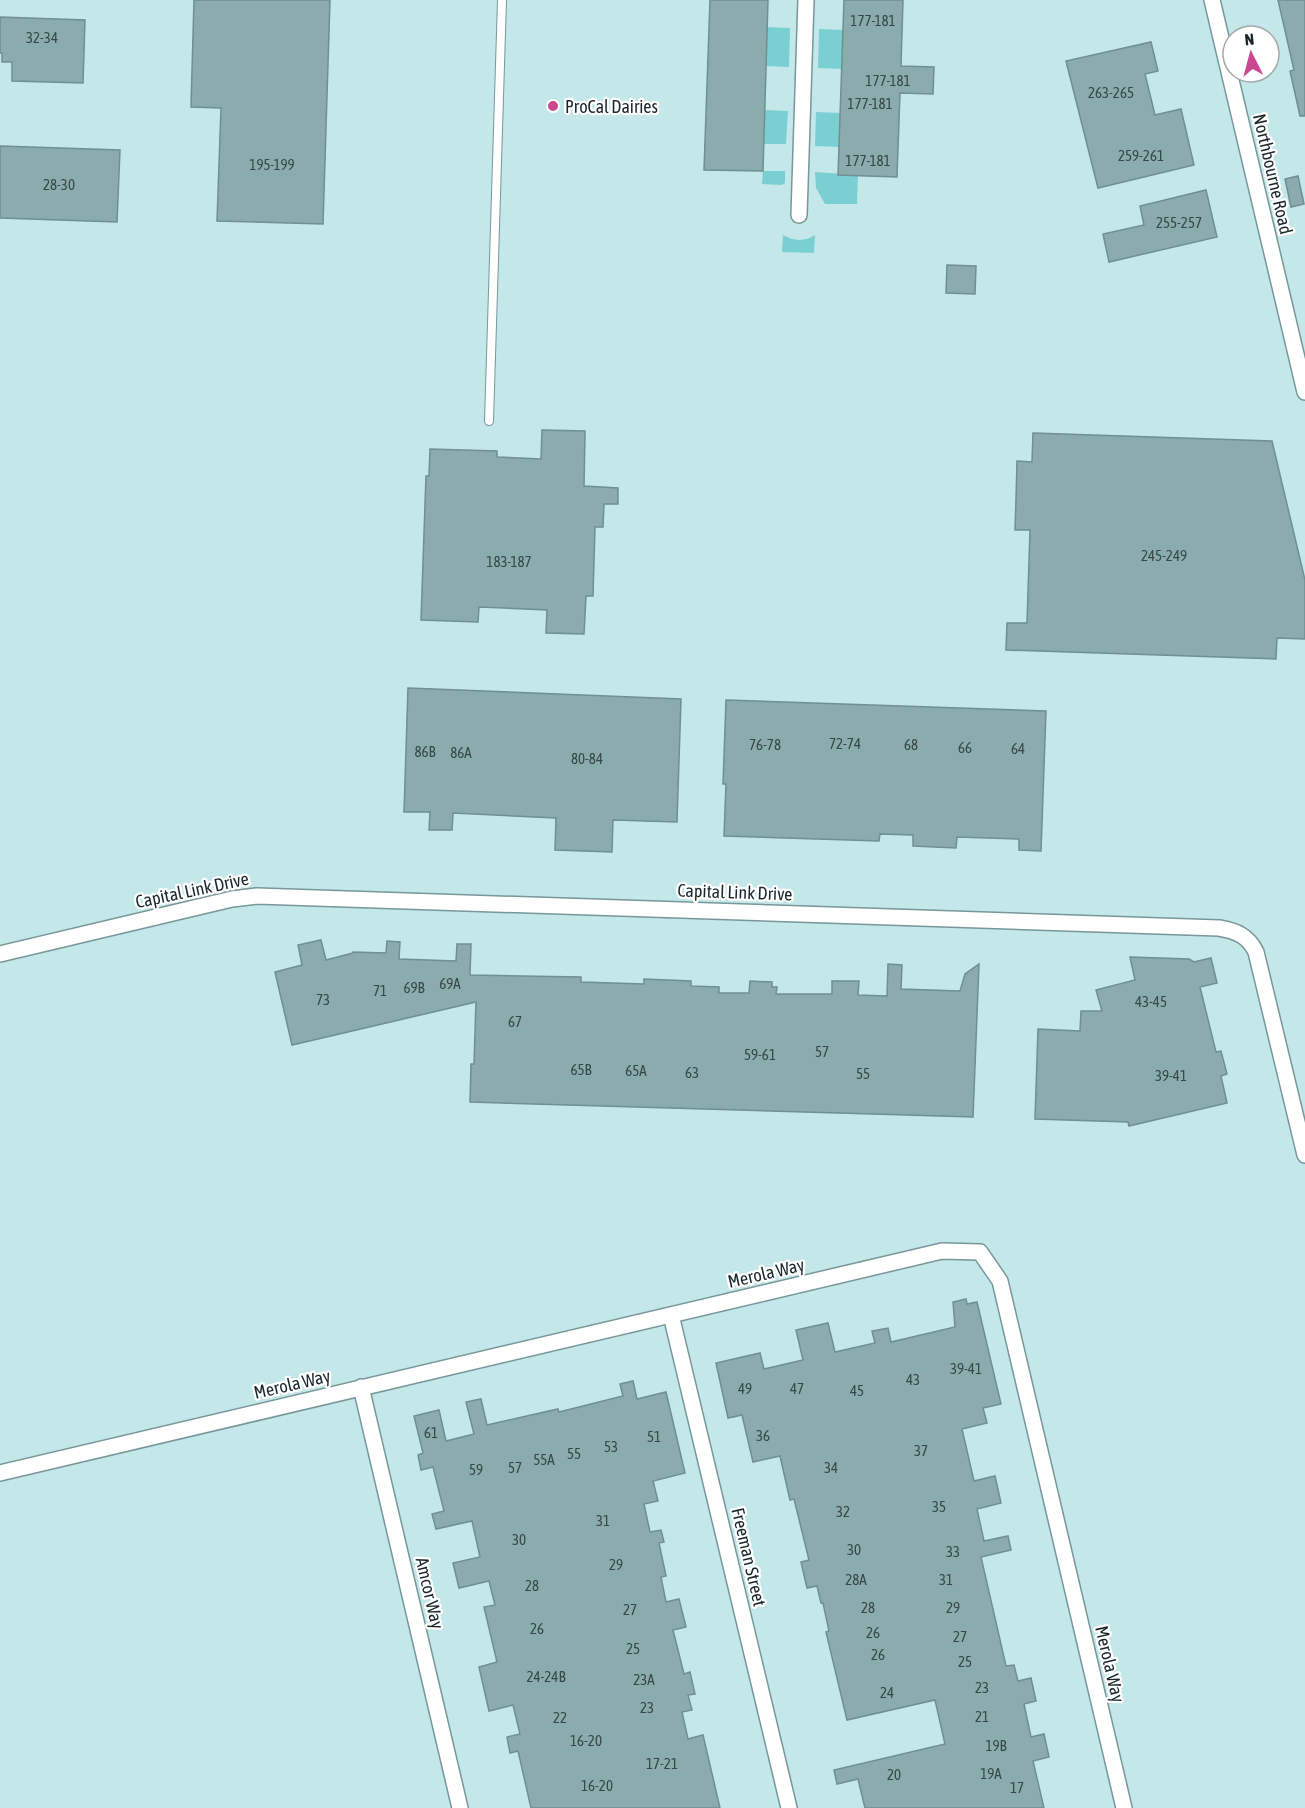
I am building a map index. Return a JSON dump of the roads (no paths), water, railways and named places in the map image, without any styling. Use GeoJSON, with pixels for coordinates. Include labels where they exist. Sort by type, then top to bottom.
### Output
{"type":"FeatureCollection","features":[{"type":"Feature","properties":{"kind":"street"},"geometry":{"type":"LineString","coordinates":[[799,215],[806,0]]}},
{"type":"Feature","properties":{"kind":"street","name":"Northbourne Road"},"geometry":{"type":"LineString","coordinates":[[1212,0],[1305,392]]}},
{"type":"Feature","properties":{"kind":"street","name":"Capital Link Drive"},"geometry":{"type":"LineString","coordinates":[[0,954],[232,899],[256,896],[1227,929],[1242,935],[1251,943],[1256,952],[1305,1155]]}},
{"type":"Feature","properties":{"kind":"street","name":"Merola Way"},"geometry":{"type":"LineString","coordinates":[[0,1473],[942,1251],[980,1252],[1000,1281],[1124,1808]]}},
{"type":"Feature","properties":{"kind":"street","name":"Freeman Street"},"geometry":{"type":"LineString","coordinates":[[671,1315],[789,1808]]}},
{"type":"Feature","properties":{"kind":"street","name":"Amcor Way"},"geometry":{"type":"LineString","coordinates":[[361,1387],[460,1808]]}},
{"type":"Feature","properties":{"kind":"lane"},"geometry":{"type":"LineString","coordinates":[[489,421],[502,0]]}},
{"type":"Feature","properties":{"kind":"place","name":"ProCal Dairies"},"geometry":{"type":"Point","coordinates":[553,106]}}]}
